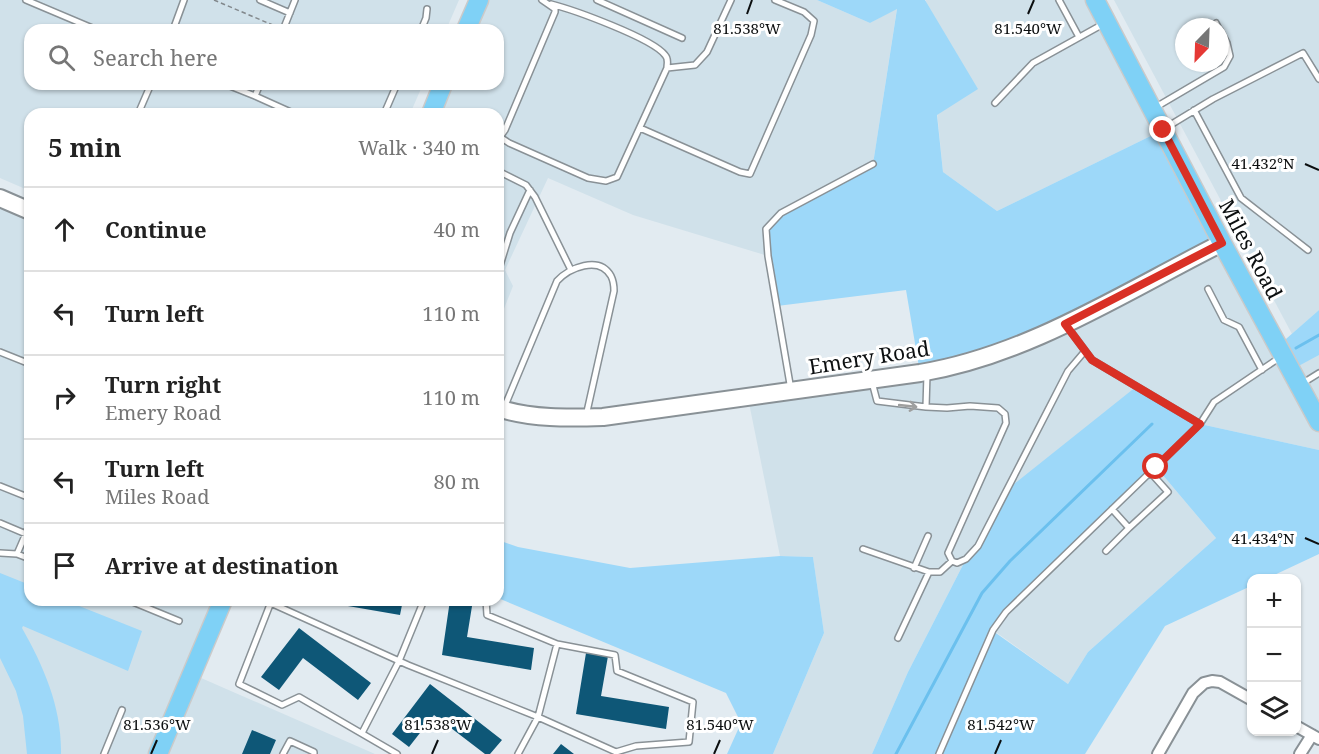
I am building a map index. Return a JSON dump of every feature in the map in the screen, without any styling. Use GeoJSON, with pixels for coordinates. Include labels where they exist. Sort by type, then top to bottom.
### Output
{"type":"FeatureCollection","features":[{"type":"Feature","properties":{"kind":"main road"},"geometry":{"type":"LineString","coordinates":[[469,24],[479,0]]}},
{"type":"Feature","properties":{"kind":"main road","name":"Miles Road"},"geometry":{"type":"LineString","coordinates":[[1095,0],[1319,422]]}},
{"type":"Feature","properties":{"kind":"main road"},"geometry":{"type":"LineString","coordinates":[[435,108],[441,90]]}},
{"type":"Feature","properties":{"kind":"main road"},"geometry":{"type":"LineString","coordinates":[[158,754],[220,606]]}},
{"type":"Feature","properties":{"kind":"street"},"geometry":{"type":"LineString","coordinates":[[0,198],[24,208]]}},
{"type":"Feature","properties":{"kind":"street","name":"Emery Road"},"geometry":{"type":"LineString","coordinates":[[504,409],[552,417],[618,416],[927,372],[996,354],[1034,340],[1222,243]]}},
{"type":"Feature","properties":{"kind":"street"},"geometry":{"type":"LineString","coordinates":[[1158,754],[1193,693],[1201,685],[1212,681],[1223,683],[1247,698]]}},
{"type":"Feature","properties":{"kind":"street"},"geometry":{"type":"LineString","coordinates":[[1300,754],[1316,737],[1301,729]]}},
{"type":"Feature","properties":{"kind":"lane"},"geometry":{"type":"LineString","coordinates":[[26,0],[83,24]]}},
{"type":"Feature","properties":{"kind":"lane"},"geometry":{"type":"LineString","coordinates":[[175,24],[184,0]]}},
{"type":"Feature","properties":{"kind":"lane"},"geometry":{"type":"LineString","coordinates":[[260,0],[290,13]]}},
{"type":"Feature","properties":{"kind":"lane"},"geometry":{"type":"LineString","coordinates":[[285,24],[296,0]]}},
{"type":"Feature","properties":{"kind":"lane"},"geometry":{"type":"LineString","coordinates":[[504,140],[588,178],[606,181],[617,177],[667,68],[668,58],[665,53],[649,43],[578,11],[542,0]]}},
{"type":"Feature","properties":{"kind":"lane"},"geometry":{"type":"LineString","coordinates":[[597,0],[682,38]]}},
{"type":"Feature","properties":{"kind":"lane"},"geometry":{"type":"LineString","coordinates":[[667,68],[695,65],[707,52],[731,0]]}},
{"type":"Feature","properties":{"kind":"lane"},"geometry":{"type":"LineString","coordinates":[[640,128],[740,172],[750,174],[811,35],[814,21],[804,12],[775,0]]}},
{"type":"Feature","properties":{"kind":"lane"},"geometry":{"type":"LineString","coordinates":[[1062,1],[1079,37]]}},
{"type":"Feature","properties":{"kind":"lane"},"geometry":{"type":"LineString","coordinates":[[504,126],[555,12],[550,3]]}},
{"type":"Feature","properties":{"kind":"lane"},"geometry":{"type":"LineString","coordinates":[[424,24],[427,9]]}},
{"type":"Feature","properties":{"kind":"lane"},"geometry":{"type":"LineString","coordinates":[[994,103],[1033,63],[1106,22]]}},
{"type":"Feature","properties":{"kind":"lane"},"geometry":{"type":"LineString","coordinates":[[1163,130],[1194,110],[1303,52],[1319,79]]}},
{"type":"Feature","properties":{"kind":"lane"},"geometry":{"type":"LineString","coordinates":[[1152,109],[1215,72]]}},
{"type":"Feature","properties":{"kind":"lane"},"geometry":{"type":"LineString","coordinates":[[141,108],[148,90]]}},
{"type":"Feature","properties":{"kind":"lane"},"geometry":{"type":"LineString","coordinates":[[240,90],[282,108]]}},
{"type":"Feature","properties":{"kind":"lane"},"geometry":{"type":"LineString","coordinates":[[255,96],[258,90]]}},
{"type":"Feature","properties":{"kind":"lane"},"geometry":{"type":"LineString","coordinates":[[387,108],[394,90]]}},
{"type":"Feature","properties":{"kind":"lane"},"geometry":{"type":"LineString","coordinates":[[1194,110],[1241,198],[1308,250]]}},
{"type":"Feature","properties":{"kind":"lane"},"geometry":{"type":"LineString","coordinates":[[792,391],[768,256],[766,229],[781,213],[873,164]]}},
{"type":"Feature","properties":{"kind":"lane"},"geometry":{"type":"LineString","coordinates":[[504,174],[526,185],[530,190],[571,270]]}},
{"type":"Feature","properties":{"kind":"lane"},"geometry":{"type":"LineString","coordinates":[[504,252],[510,233],[530,190]]}},
{"type":"Feature","properties":{"kind":"lane"},"geometry":{"type":"LineString","coordinates":[[504,402],[557,281],[565,272],[596,265],[612,277],[614,291],[586,418]]}},
{"type":"Feature","properties":{"kind":"lane"},"geometry":{"type":"LineString","coordinates":[[1208,288],[1224,320],[1239,327],[1263,370]]}},
{"type":"Feature","properties":{"kind":"lane"},"geometry":{"type":"LineString","coordinates":[[1065,324],[1092,360],[1200,424]]}},
{"type":"Feature","properties":{"kind":"lane"},"geometry":{"type":"LineString","coordinates":[[872,380],[877,401],[926,407],[998,408],[1005,414],[1006,423],[948,553],[952,561],[957,563],[966,559],[978,546],[1068,371],[1085,351]]}},
{"type":"Feature","properties":{"kind":"lane"},"geometry":{"type":"LineString","coordinates":[[0,352],[24,362]]}},
{"type":"Feature","properties":{"kind":"lane"},"geometry":{"type":"LineString","coordinates":[[939,754],[993,630],[1006,612],[1200,424],[1214,402],[1283,356]]}},
{"type":"Feature","properties":{"kind":"lane"},"geometry":{"type":"LineString","coordinates":[[926,407],[927,372]]}},
{"type":"Feature","properties":{"kind":"lane"},"geometry":{"type":"LineString","coordinates":[[1299,385],[1319,373]]}},
{"type":"Feature","properties":{"kind":"lane"},"geometry":{"type":"LineString","coordinates":[[1106,551],[1168,492],[1150,472]]}},
{"type":"Feature","properties":{"kind":"lane"},"geometry":{"type":"LineString","coordinates":[[0,486],[24,496]]}},
{"type":"Feature","properties":{"kind":"lane"},"geometry":{"type":"LineString","coordinates":[[1112,509],[1130,528]]}},
{"type":"Feature","properties":{"kind":"lane"},"geometry":{"type":"LineString","coordinates":[[0,523],[24,533]]}},
{"type":"Feature","properties":{"kind":"lane"},"geometry":{"type":"LineString","coordinates":[[914,568],[928,536]]}},
{"type":"Feature","properties":{"kind":"lane"},"geometry":{"type":"LineString","coordinates":[[17,554],[24,538]]}},
{"type":"Feature","properties":{"kind":"lane"},"geometry":{"type":"LineString","coordinates":[[863,549],[929,572],[940,572],[952,561]]}},
{"type":"Feature","properties":{"kind":"lane"},"geometry":{"type":"LineString","coordinates":[[0,553],[17,554],[24,557]]}},
{"type":"Feature","properties":{"kind":"lane"},"geometry":{"type":"LineString","coordinates":[[898,638],[929,572]]}},
{"type":"Feature","properties":{"kind":"lane"},"geometry":{"type":"LineString","coordinates":[[143,606],[179,621]]}},
{"type":"Feature","properties":{"kind":"lane"},"geometry":{"type":"LineString","coordinates":[[269,606],[240,684],[282,705],[298,697],[397,754]]}},
{"type":"Feature","properties":{"kind":"lane"},"geometry":{"type":"LineString","coordinates":[[280,606],[399,661],[538,717],[616,753],[636,746],[688,742],[693,702],[617,671],[615,655],[557,644],[487,615],[486,606]]}},
{"type":"Feature","properties":{"kind":"lane"},"geometry":{"type":"LineString","coordinates":[[362,733],[399,661],[422,606]]}},
{"type":"Feature","properties":{"kind":"lane"},"geometry":{"type":"LineString","coordinates":[[518,754],[538,717],[557,644]]}},
{"type":"Feature","properties":{"kind":"lane"},"geometry":{"type":"LineString","coordinates":[[104,754],[122,710]]}},
{"type":"Feature","properties":{"kind":"lane"},"geometry":{"type":"LineString","coordinates":[[283,754],[290,741],[314,754]]}},
{"type":"Feature","properties":{"kind":"path"},"geometry":{"type":"LineString","coordinates":[[214,0],[270,24]]}},
{"type":"Feature","properties":{"kind":"shaded area"},"geometry":{"type":"Polygon","coordinates":[[[0,0],[459,0],[449,24],[24,24],[24,90],[420,90],[413,108],[24,108],[24,188],[0,178],[0,0]]]}},
{"type":"Feature","properties":{"kind":"shaded area"},"geometry":{"type":"Polygon","coordinates":[[[479,0],[817,0],[870,23],[897,8],[873,164],[768,256],[633,215],[548,178],[505,270],[513,286],[504,309],[504,108],[433,108],[441,90],[504,90],[504,24],[469,24],[479,0]]]}},
{"type":"Feature","properties":{"kind":"shaded area"},"geometry":{"type":"Polygon","coordinates":[[[817,0],[925,0],[978,89],[937,115],[943,172],[997,211],[1163,130],[1222,243],[1053,330],[920,373],[906,290],[777,306],[766,229],[781,213],[873,164],[897,9],[870,23],[817,0]]]}},
{"type":"Feature","properties":{"kind":"shaded area"},"geometry":{"type":"Polygon","coordinates":[[[926,0],[1094,0],[1163,130],[997,211],[943,172],[926,0]]]}},
{"type":"Feature","properties":{"kind":"shaded area"},"geometry":{"type":"Polygon","coordinates":[[[1114,0],[1319,0],[1319,310],[1292,334],[1114,0]]]}},
{"type":"Feature","properties":{"kind":"shaded area"},"geometry":{"type":"Polygon","coordinates":[[[0,199],[24,209],[24,606],[220,606],[192,674],[375,754],[0,754],[0,199]]]}},
{"type":"Feature","properties":{"kind":"shaded area"},"geometry":{"type":"Polygon","coordinates":[[[1222,243],[1319,422],[1319,450],[1200,424],[987,530],[966,559],[908,672],[872,754],[773,754],[824,633],[813,557],[780,556],[748,398],[920,373],[1222,243]]]}},
{"type":"Feature","properties":{"kind":"shaded area"},"geometry":{"type":"Polygon","coordinates":[[[1319,310],[1319,355],[1291,370],[1278,346],[1319,310]]]}},
{"type":"Feature","properties":{"kind":"shaded area"},"geometry":{"type":"Polygon","coordinates":[[[1319,353],[1319,407],[1297,365],[1319,353]]]}},
{"type":"Feature","properties":{"kind":"shaded area"},"geometry":{"type":"Polygon","coordinates":[[[1137,386],[1200,424],[1319,450],[1319,554],[1276,574],[1247,574],[1247,588],[1165,626],[1085,754],[872,754],[908,672],[966,559],[978,546],[1009,488],[1137,386]],[[1156,467],[1006,612],[993,631],[1068,684],[1088,652],[1216,538],[1156,467]]]}},
{"type":"Feature","properties":{"kind":"shaded area"},"geometry":{"type":"Polygon","coordinates":[[[1156,467],[1216,538],[1088,652],[1068,684],[993,630],[1006,612],[1156,467]]]}},
{"type":"Feature","properties":{"kind":"shaded area"},"geometry":{"type":"Polygon","coordinates":[[[504,542],[518,547],[630,568],[780,556],[813,557],[824,633],[773,754],[727,754],[741,723],[726,693],[504,600],[504,542]]]}},
{"type":"Feature","properties":{"kind":"shaded area"},"geometry":{"type":"Polygon","coordinates":[[[0,573],[24,583],[24,606],[79,606],[142,631],[128,671],[23,626],[55,704],[61,737],[61,754],[27,754],[23,716],[16,691],[0,658],[0,573]]]}},
{"type":"Feature","properties":{"kind":"building"},"geometry":{"type":"Polygon","coordinates":[[[348,606],[402,606],[400,615],[348,606]]]}},
{"type":"Feature","properties":{"kind":"building"},"geometry":{"type":"Polygon","coordinates":[[[449,606],[472,606],[467,637],[534,648],[531,670],[442,655],[449,606]]]}},
{"type":"Feature","properties":{"kind":"building"},"geometry":{"type":"Polygon","coordinates":[[[299,628],[371,683],[358,700],[303,658],[279,690],[261,677],[299,628]]]}},
{"type":"Feature","properties":{"kind":"building"},"geometry":{"type":"Polygon","coordinates":[[[586,653],[608,656],[601,696],[669,707],[666,729],[576,714],[586,653]]]}},
{"type":"Feature","properties":{"kind":"building"},"geometry":{"type":"Polygon","coordinates":[[[430,684],[502,740],[490,754],[485,754],[434,715],[409,747],[392,734],[430,684]]]}},
{"type":"Feature","properties":{"kind":"building"},"geometry":{"type":"Polygon","coordinates":[[[252,730],[276,740],[270,754],[242,754],[252,730]]]}},
{"type":"Feature","properties":{"kind":"building"},"geometry":{"type":"Polygon","coordinates":[[[561,744],[574,754],[553,754],[561,744]]]}},
{"type":"Feature","properties":{"kind":"waterway"},"geometry":{"type":"LineString","coordinates":[[1296,348],[1319,335]]}},
{"type":"Feature","properties":{"kind":"waterway"},"geometry":{"type":"LineString","coordinates":[[896,754],[982,593],[1010,561],[1152,424]]}},
{"type":"Feature","properties":{"kind":"route"},"geometry":{"type":"LineString","coordinates":[[1156,467],[1200,424],[1092,360],[1065,324],[1222,243],[1163,130]]}}]}
